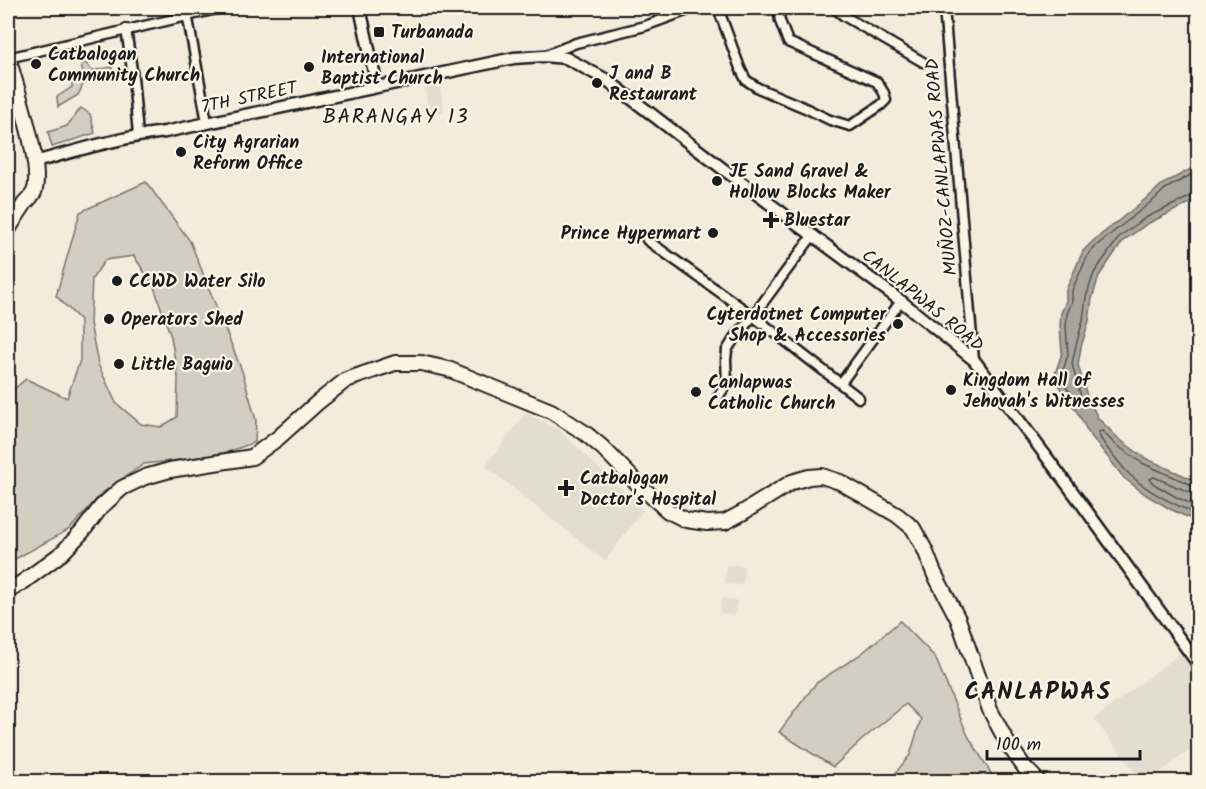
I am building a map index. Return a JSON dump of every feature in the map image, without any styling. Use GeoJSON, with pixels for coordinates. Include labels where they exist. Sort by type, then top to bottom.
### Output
{"type":"FeatureCollection","features":[{"type":"Feature","properties":{"kind":"main road"},"geometry":{"type":"LineString","coordinates":[[8,58],[35,162],[36,177],[33,192],[8,230]]}},
{"type":"Feature","properties":{"kind":"main road"},"geometry":{"type":"LineString","coordinates":[[8,591],[62,553],[101,507],[122,488],[145,477],[170,470],[252,457],[346,380],[395,363],[421,363],[448,369],[551,411],[603,448],[668,511],[686,520],[707,523],[725,522],[792,482],[816,476],[840,482],[897,515],[913,528],[925,550],[934,573],[958,619],[990,710],[1008,744],[1025,768],[1039,782]]}},
{"type":"Feature","properties":{"kind":"street"},"geometry":{"type":"LineString","coordinates":[[8,58],[126,30],[187,11],[221,8]]}},
{"type":"Feature","properties":{"kind":"street"},"geometry":{"type":"LineString","coordinates":[[360,8],[377,86]]}},
{"type":"Feature","properties":{"kind":"street"},"geometry":{"type":"LineString","coordinates":[[543,56],[576,43],[645,26],[694,8]]}},
{"type":"Feature","properties":{"kind":"street"},"geometry":{"type":"LineString","coordinates":[[718,8],[740,68],[746,80],[758,88],[830,120],[850,126],[886,100],[876,82],[788,42],[778,8]]}},
{"type":"Feature","properties":{"kind":"street"},"geometry":{"type":"LineString","coordinates":[[834,8],[923,62]]}},
{"type":"Feature","properties":{"kind":"street","name":"MUÑOZ-CANLAPWAS ROAD"},"geometry":{"type":"LineString","coordinates":[[944,8],[974,360]]}},
{"type":"Feature","properties":{"kind":"street"},"geometry":{"type":"LineString","coordinates":[[187,11],[207,122]]}},
{"type":"Feature","properties":{"kind":"street"},"geometry":{"type":"LineString","coordinates":[[126,30],[138,135]]}},
{"type":"Feature","properties":{"kind":"street","name":"7TH STREET"},"geometry":{"type":"LineString","coordinates":[[35,162],[138,135],[165,132],[514,58],[543,56]]}},
{"type":"Feature","properties":{"kind":"street","name":"CANLAPWAS ROAD"},"geometry":{"type":"LineString","coordinates":[[543,56],[566,58],[607,80],[901,301],[974,360],[1082,503],[1198,664]]}},
{"type":"Feature","properties":{"kind":"street"},"geometry":{"type":"LineString","coordinates":[[715,402],[727,383],[726,360],[734,339],[813,235]]}},
{"type":"Feature","properties":{"kind":"street"},"geometry":{"type":"LineString","coordinates":[[647,240],[753,316],[859,398]]}},
{"type":"Feature","properties":{"kind":"street"},"geometry":{"type":"LineString","coordinates":[[841,383],[901,301]]}},
{"type":"Feature","properties":{"kind":"shaded area"},"geometry":{"type":"Polygon","coordinates":[[[86,63],[92,71],[112,67],[113,78],[84,83],[78,95],[58,107],[57,97],[72,87],[72,77],[83,74],[81,64],[86,63]]]}},
{"type":"Feature","properties":{"kind":"shaded area"},"geometry":{"type":"Polygon","coordinates":[[[439,80],[444,111],[429,114],[424,83],[439,80]]]}},
{"type":"Feature","properties":{"kind":"shaded area"},"geometry":{"type":"Polygon","coordinates":[[[81,108],[90,114],[95,133],[52,147],[48,132],[67,126],[81,108]]]}},
{"type":"Feature","properties":{"kind":"shaded area"},"geometry":{"type":"Polygon","coordinates":[[[146,182],[190,241],[242,371],[256,420],[255,442],[228,452],[144,464],[102,493],[70,529],[8,563],[8,394],[26,379],[67,398],[80,360],[80,320],[56,296],[80,212],[146,182]],[[134,256],[105,260],[92,279],[90,323],[98,364],[116,403],[141,424],[161,427],[177,417],[178,377],[171,337],[154,287],[134,256]]]}},
{"type":"Feature","properties":{"kind":"shaded area","name":"Catbalogan Doctor's Hospital"},"geometry":{"type":"Polygon","coordinates":[[[526,413],[559,430],[643,510],[605,561],[485,466],[526,413]]]}},
{"type":"Feature","properties":{"kind":"shaded area"},"geometry":{"type":"Polygon","coordinates":[[[726,565],[744,566],[743,585],[725,584],[726,565]]]}},
{"type":"Feature","properties":{"kind":"shaded area"},"geometry":{"type":"Polygon","coordinates":[[[722,597],[737,601],[734,616],[719,612],[722,597]]]}},
{"type":"Feature","properties":{"kind":"shaded area"},"geometry":{"type":"Polygon","coordinates":[[[900,621],[935,657],[968,736],[996,781],[889,781],[910,755],[921,719],[906,704],[833,767],[779,732],[816,683],[861,654],[900,621]]]}},
{"type":"Feature","properties":{"kind":"shaded area"},"geometry":{"type":"Polygon","coordinates":[[[1187,648],[1198,664],[1198,744],[1149,781],[1142,781],[1094,719],[1187,648]]]}},
{"type":"Feature","properties":{"kind":"water"},"geometry":{"type":"Polygon","coordinates":[[[1198,165],[1198,199],[1147,224],[1123,241],[1099,276],[1078,365],[1087,396],[1098,418],[1119,439],[1145,458],[1198,482],[1198,522],[1146,495],[1124,478],[1088,432],[1076,410],[1061,390],[1055,374],[1062,353],[1060,326],[1061,313],[1066,301],[1066,290],[1083,251],[1161,185],[1198,165]]]}},
{"type":"Feature","properties":{"kind":"place","name":"Turbanada"},"geometry":{"type":"Point","coordinates":[379,32]}},
{"type":"Feature","properties":{"kind":"place","name":"Catbalogan Community Church"},"geometry":{"type":"Point","coordinates":[36,64]}},
{"type":"Feature","properties":{"kind":"place","name":"International Baptist Church"},"geometry":{"type":"Point","coordinates":[309,67]}},
{"type":"Feature","properties":{"kind":"place","name":"J and B Restaurant"},"geometry":{"type":"Point","coordinates":[597,83]}},
{"type":"Feature","properties":{"kind":"place","name":"City Agrarian Reform Office"},"geometry":{"type":"Point","coordinates":[181,152]}},
{"type":"Feature","properties":{"kind":"place","name":"JE Sand Gravel & Hollow Blocks Maker"},"geometry":{"type":"Point","coordinates":[717,181]}},
{"type":"Feature","properties":{"kind":"place","name":"Bluestar"},"geometry":{"type":"Point","coordinates":[771,220]}},
{"type":"Feature","properties":{"kind":"place","name":"Prince Hypermart"},"geometry":{"type":"Point","coordinates":[713,233]}},
{"type":"Feature","properties":{"kind":"place","name":"CCWD Water Silo"},"geometry":{"type":"Point","coordinates":[117,281]}},
{"type":"Feature","properties":{"kind":"place","name":"Operators Shed"},"geometry":{"type":"Point","coordinates":[109,319]}},
{"type":"Feature","properties":{"kind":"place","name":"Cyterdotnet Computer Shop & Accessories"},"geometry":{"type":"Point","coordinates":[898,324]}},
{"type":"Feature","properties":{"kind":"place","name":"Little Baguio"},"geometry":{"type":"Point","coordinates":[119,364]}},
{"type":"Feature","properties":{"kind":"place","name":"Kingdom Hall of Jehovah's Witnesses"},"geometry":{"type":"Point","coordinates":[951,390]}},
{"type":"Feature","properties":{"kind":"place","name":"Canlapwas Catholic Church"},"geometry":{"type":"Point","coordinates":[696,392]}},
{"type":"Feature","properties":{"kind":"place","name":"Catbalogan Doctor's Hospital"},"geometry":{"type":"Point","coordinates":[566,488]}},
{"type":"Feature","properties":{"kind":"district","name":"BARANGAY 13"},"geometry":{"type":"Point","coordinates":[396,116]}},
{"type":"Feature","properties":{"kind":"district","name":"CANLAPWAS"},"geometry":{"type":"Point","coordinates":[1038,691]}}]}
